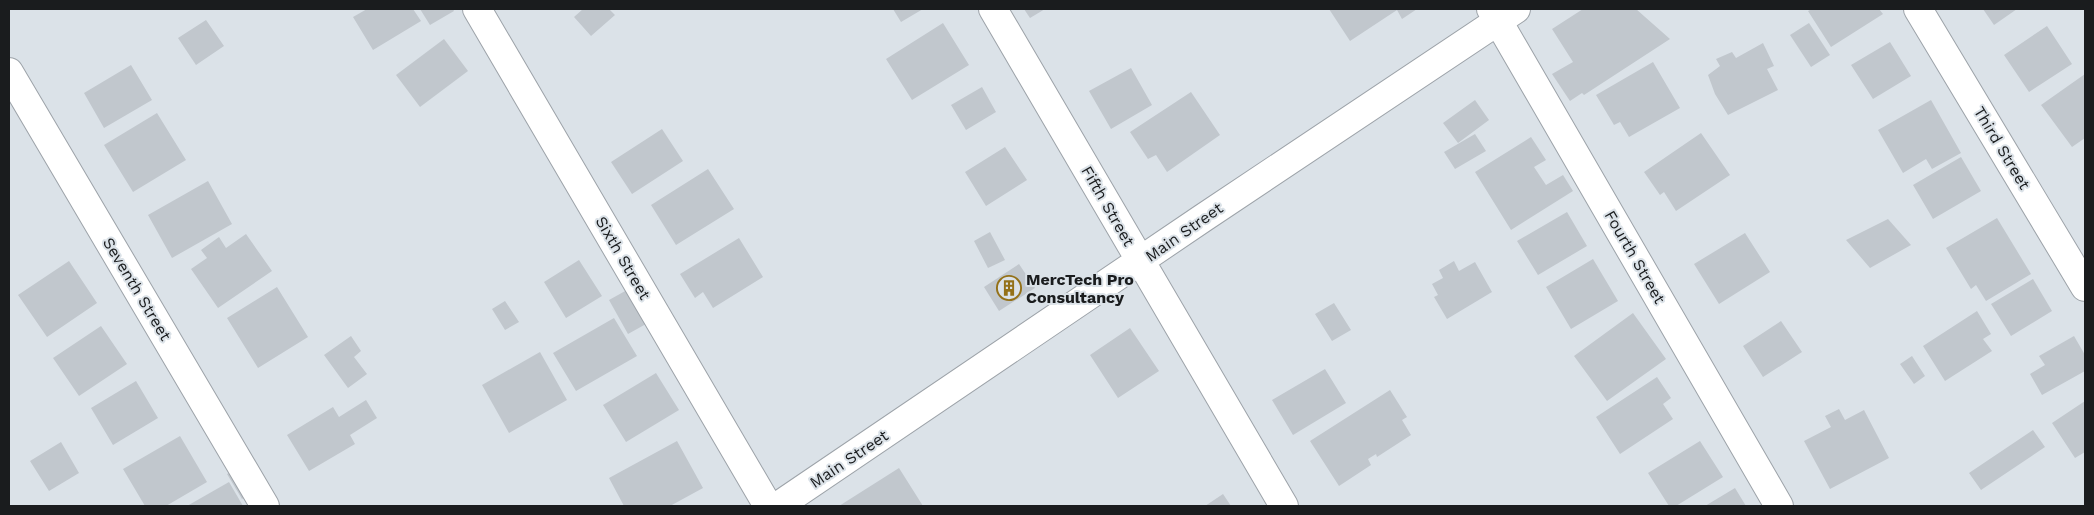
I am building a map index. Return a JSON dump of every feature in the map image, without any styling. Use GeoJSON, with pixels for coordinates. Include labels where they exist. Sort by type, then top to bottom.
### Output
{"type":"FeatureCollection","features":[{"type":"Feature","properties":{"kind":"street","name":"Sixth Street"},"geometry":{"type":"LineString","coordinates":[[478,9],[768,506]]}},
{"type":"Feature","properties":{"kind":"street","name":"Fifth Street"},"geometry":{"type":"LineString","coordinates":[[993,9],[1284,506]]}},
{"type":"Feature","properties":{"kind":"street","name":"Third Street"},"geometry":{"type":"LineString","coordinates":[[1918,9],[2085,287]]}},
{"type":"Feature","properties":{"kind":"street","name":"Main Street"},"geometry":{"type":"LineString","coordinates":[[778,506],[1141,261],[1502,13]]}},
{"type":"Feature","properties":{"kind":"street","name":"Fourth Street"},"geometry":{"type":"LineString","coordinates":[[1502,13],[1779,506]]}},
{"type":"Feature","properties":{"kind":"street","name":"Seventh Street"},"geometry":{"type":"LineString","coordinates":[[9,72],[265,506]]}},
{"type":"Feature","properties":{"kind":"building"},"geometry":{"type":"Polygon","coordinates":[[[367,9],[413,9],[421,21],[373,50],[353,17],[367,9]]]}},
{"type":"Feature","properties":{"kind":"building"},"geometry":{"type":"Polygon","coordinates":[[[420,9],[453,9],[454,11],[430,25],[420,9]]]}},
{"type":"Feature","properties":{"kind":"building"},"geometry":{"type":"Polygon","coordinates":[[[583,9],[609,9],[615,15],[591,36],[574,17],[583,9]]]}},
{"type":"Feature","properties":{"kind":"building"},"geometry":{"type":"Polygon","coordinates":[[[893,9],[923,9],[901,22],[893,9]]]}},
{"type":"Feature","properties":{"kind":"building"},"geometry":{"type":"Polygon","coordinates":[[[1024,9],[1045,9],[1030,18],[1024,9]]]}},
{"type":"Feature","properties":{"kind":"building"},"geometry":{"type":"Polygon","coordinates":[[[1329,9],[1417,9],[1402,19],[1397,10],[1350,41],[1329,9]]]}},
{"type":"Feature","properties":{"kind":"building"},"geometry":{"type":"Polygon","coordinates":[[[1583,9],[1636,9],[1670,39],[1584,95],[1582,93],[1570,101],[1552,74],[1573,62],[1552,29],[1583,9]]]}},
{"type":"Feature","properties":{"kind":"building"},"geometry":{"type":"Polygon","coordinates":[[[1812,9],[1879,9],[1883,14],[1831,47],[1808,11],[1812,9]]]}},
{"type":"Feature","properties":{"kind":"building"},"geometry":{"type":"Polygon","coordinates":[[[1983,9],[2017,9],[1994,25],[1983,9]]]}},
{"type":"Feature","properties":{"kind":"building"},"geometry":{"type":"Polygon","coordinates":[[[206,20],[224,46],[196,65],[178,38],[206,20]]]}},
{"type":"Feature","properties":{"kind":"building"},"geometry":{"type":"Polygon","coordinates":[[[943,23],[969,65],[912,100],[886,59],[943,23]]]}},
{"type":"Feature","properties":{"kind":"building"},"geometry":{"type":"Polygon","coordinates":[[[1809,23],[1830,55],[1811,67],[1790,35],[1809,23]]]}},
{"type":"Feature","properties":{"kind":"building"},"geometry":{"type":"Polygon","coordinates":[[[2047,26],[2072,64],[2029,92],[2004,55],[2047,26]]]}},
{"type":"Feature","properties":{"kind":"building"},"geometry":{"type":"Polygon","coordinates":[[[444,39],[468,71],[420,107],[396,75],[444,39]]]}},
{"type":"Feature","properties":{"kind":"building"},"geometry":{"type":"Polygon","coordinates":[[[1890,42],[1911,76],[1873,99],[1851,65],[1890,42]]]}},
{"type":"Feature","properties":{"kind":"building"},"geometry":{"type":"Polygon","coordinates":[[[1763,43],[1774,66],[1767,69],[1778,90],[1728,115],[1715,94],[1708,75],[1720,66],[1716,59],[1732,52],[1736,58],[1763,43]]]}},
{"type":"Feature","properties":{"kind":"building"},"geometry":{"type":"Polygon","coordinates":[[[1653,62],[1680,108],[1629,137],[1620,122],[1614,125],[1596,95],[1653,62]]]}},
{"type":"Feature","properties":{"kind":"building"},"geometry":{"type":"Polygon","coordinates":[[[131,65],[152,100],[104,128],[84,93],[131,65]]]}},
{"type":"Feature","properties":{"kind":"building"},"geometry":{"type":"Polygon","coordinates":[[[1131,68],[1152,105],[1111,129],[1089,91],[1131,68]]]}},
{"type":"Feature","properties":{"kind":"building"},"geometry":{"type":"Polygon","coordinates":[[[2085,74],[2085,138],[2072,147],[2041,105],[2085,74]]]}},
{"type":"Feature","properties":{"kind":"building"},"geometry":{"type":"Polygon","coordinates":[[[982,87],[996,112],[966,130],[951,105],[982,87]]]}},
{"type":"Feature","properties":{"kind":"building"},"geometry":{"type":"Polygon","coordinates":[[[1191,92],[1220,135],[1167,172],[1156,155],[1148,159],[1130,132],[1191,92]]]}},
{"type":"Feature","properties":{"kind":"building"},"geometry":{"type":"Polygon","coordinates":[[[1475,100],[1489,120],[1458,143],[1443,123],[1475,100]]]}},
{"type":"Feature","properties":{"kind":"building"},"geometry":{"type":"Polygon","coordinates":[[[1931,100],[1961,153],[1932,169],[1926,159],[1903,173],[1878,130],[1931,100]]]}},
{"type":"Feature","properties":{"kind":"building"},"geometry":{"type":"Polygon","coordinates":[[[157,113],[186,160],[133,192],[104,145],[157,113]]]}},
{"type":"Feature","properties":{"kind":"building"},"geometry":{"type":"Polygon","coordinates":[[[662,129],[683,161],[632,194],[611,162],[662,129]]]}},
{"type":"Feature","properties":{"kind":"building"},"geometry":{"type":"Polygon","coordinates":[[[1701,133],[1730,175],[1676,211],[1664,192],[1660,195],[1644,172],[1701,133]]]}},
{"type":"Feature","properties":{"kind":"building"},"geometry":{"type":"Polygon","coordinates":[[[1475,134],[1486,151],[1455,169],[1444,152],[1475,134]]]}},
{"type":"Feature","properties":{"kind":"building"},"geometry":{"type":"Polygon","coordinates":[[[1531,137],[1546,160],[1534,167],[1546,185],[1563,175],[1573,191],[1511,230],[1475,172],[1531,137]]]}},
{"type":"Feature","properties":{"kind":"building"},"geometry":{"type":"Polygon","coordinates":[[[1005,147],[1027,180],[986,206],[965,172],[1005,147]]]}},
{"type":"Feature","properties":{"kind":"building"},"geometry":{"type":"Polygon","coordinates":[[[1961,157],[1981,191],[1933,219],[1913,185],[1961,157]]]}},
{"type":"Feature","properties":{"kind":"building"},"geometry":{"type":"Polygon","coordinates":[[[708,169],[734,209],[676,245],[651,205],[708,169]]]}},
{"type":"Feature","properties":{"kind":"building"},"geometry":{"type":"Polygon","coordinates":[[[208,181],[232,224],[172,258],[148,215],[208,181]]]}},
{"type":"Feature","properties":{"kind":"building"},"geometry":{"type":"Polygon","coordinates":[[[1567,212],[1587,246],[1538,275],[1517,241],[1567,212]]]}},
{"type":"Feature","properties":{"kind":"building"},"geometry":{"type":"Polygon","coordinates":[[[1997,218],[2031,274],[1986,301],[1976,285],[1971,289],[1946,248],[1997,218]]]}},
{"type":"Feature","properties":{"kind":"building"},"geometry":{"type":"Polygon","coordinates":[[[1888,219],[1911,245],[1870,268],[1846,240],[1888,219]]]}},
{"type":"Feature","properties":{"kind":"building"},"geometry":{"type":"Polygon","coordinates":[[[990,232],[1005,260],[988,268],[974,241],[990,232]]]}},
{"type":"Feature","properties":{"kind":"building"},"geometry":{"type":"Polygon","coordinates":[[[1745,233],[1770,272],[1719,304],[1694,264],[1745,233]]]}},
{"type":"Feature","properties":{"kind":"building"},"geometry":{"type":"Polygon","coordinates":[[[246,234],[272,271],[218,308],[191,269],[207,258],[201,250],[219,237],[226,248],[246,234]]]}},
{"type":"Feature","properties":{"kind":"building"},"geometry":{"type":"Polygon","coordinates":[[[739,238],[763,277],[713,308],[703,292],[695,298],[680,274],[739,238]]]}},
{"type":"Feature","properties":{"kind":"building"},"geometry":{"type":"Polygon","coordinates":[[[1593,259],[1618,301],[1571,329],[1546,287],[1593,259]]]}},
{"type":"Feature","properties":{"kind":"building"},"geometry":{"type":"Polygon","coordinates":[[[579,260],[602,296],[566,318],[544,282],[579,260]]]}},
{"type":"Feature","properties":{"kind":"building"},"geometry":{"type":"Polygon","coordinates":[[[69,261],[97,303],[47,337],[18,295],[69,261]]]}},
{"type":"Feature","properties":{"kind":"building"},"geometry":{"type":"Polygon","coordinates":[[[1454,261],[1459,271],[1475,262],[1492,292],[1447,319],[1434,297],[1438,295],[1432,284],[1443,278],[1439,270],[1454,261]]]}},
{"type":"Feature","properties":{"kind":"building","name":"MercTech Pro Consultancy"},"geometry":{"type":"Polygon","coordinates":[[[1019,264],[1035,288],[999,311],[984,287],[1019,264]]]}},
{"type":"Feature","properties":{"kind":"building"},"geometry":{"type":"Polygon","coordinates":[[[2033,279],[2052,311],[2011,336],[1991,304],[2033,279]]]}},
{"type":"Feature","properties":{"kind":"building"},"geometry":{"type":"Polygon","coordinates":[[[277,287],[308,337],[258,368],[227,318],[277,287]]]}},
{"type":"Feature","properties":{"kind":"building"},"geometry":{"type":"Polygon","coordinates":[[[627,290],[646,324],[628,334],[609,300],[627,290]]]}},
{"type":"Feature","properties":{"kind":"building"},"geometry":{"type":"Polygon","coordinates":[[[505,301],[519,322],[505,330],[492,309],[505,301]]]}},
{"type":"Feature","properties":{"kind":"building"},"geometry":{"type":"Polygon","coordinates":[[[1334,303],[1351,330],[1332,341],[1315,314],[1334,303]]]}},
{"type":"Feature","properties":{"kind":"building"},"geometry":{"type":"Polygon","coordinates":[[[1977,311],[1991,334],[1983,339],[1992,351],[1945,381],[1923,346],[1977,311]]]}},
{"type":"Feature","properties":{"kind":"building"},"geometry":{"type":"Polygon","coordinates":[[[1633,313],[1666,359],[1607,401],[1574,356],[1633,313]]]}},
{"type":"Feature","properties":{"kind":"building"},"geometry":{"type":"Polygon","coordinates":[[[614,318],[637,356],[576,391],[553,353],[614,318]]]}},
{"type":"Feature","properties":{"kind":"building"},"geometry":{"type":"Polygon","coordinates":[[[1781,321],[1802,352],[1763,377],[1743,346],[1781,321]]]}},
{"type":"Feature","properties":{"kind":"building"},"geometry":{"type":"Polygon","coordinates":[[[101,326],[127,364],[79,396],[53,358],[101,326]]]}},
{"type":"Feature","properties":{"kind":"building"},"geometry":{"type":"Polygon","coordinates":[[[1130,328],[1159,371],[1118,398],[1090,355],[1130,328]]]}},
{"type":"Feature","properties":{"kind":"building"},"geometry":{"type":"Polygon","coordinates":[[[351,336],[361,351],[354,357],[367,374],[348,388],[324,355],[351,336]]]}},
{"type":"Feature","properties":{"kind":"building"},"geometry":{"type":"Polygon","coordinates":[[[2074,336],[2085,355],[2085,371],[2042,395],[2030,374],[2045,365],[2039,356],[2074,336]]]}},
{"type":"Feature","properties":{"kind":"building"},"geometry":{"type":"Polygon","coordinates":[[[540,352],[567,400],[509,433],[482,385],[540,352]]]}},
{"type":"Feature","properties":{"kind":"building"},"geometry":{"type":"Polygon","coordinates":[[[1912,356],[1925,376],[1914,384],[1900,364],[1912,356]]]}},
{"type":"Feature","properties":{"kind":"building"},"geometry":{"type":"Polygon","coordinates":[[[1325,369],[1346,403],[1293,435],[1272,400],[1325,369]]]}},
{"type":"Feature","properties":{"kind":"building"},"geometry":{"type":"Polygon","coordinates":[[[656,373],[679,410],[626,442],[603,405],[656,373]]]}},
{"type":"Feature","properties":{"kind":"building"},"geometry":{"type":"Polygon","coordinates":[[[1657,377],[1671,398],[1663,404],[1673,419],[1620,454],[1596,417],[1657,377]]]}},
{"type":"Feature","properties":{"kind":"building"},"geometry":{"type":"Polygon","coordinates":[[[136,381],[158,418],[113,445],[91,408],[136,381]]]}},
{"type":"Feature","properties":{"kind":"building"},"geometry":{"type":"Polygon","coordinates":[[[1390,390],[1407,417],[1402,420],[1411,435],[1377,457],[1376,454],[1368,459],[1371,465],[1339,486],[1310,441],[1390,390]]]}},
{"type":"Feature","properties":{"kind":"building"},"geometry":{"type":"Polygon","coordinates":[[[366,400],[377,418],[350,435],[355,444],[309,471],[287,435],[333,407],[339,417],[366,400]]]}},
{"type":"Feature","properties":{"kind":"building"},"geometry":{"type":"Polygon","coordinates":[[[2085,401],[2085,452],[2075,458],[2052,423],[2085,401]]]}},
{"type":"Feature","properties":{"kind":"building"},"geometry":{"type":"Polygon","coordinates":[[[1839,409],[1845,420],[1864,410],[1889,458],[1830,489],[1804,441],[1831,427],[1825,416],[1839,409]]]}},
{"type":"Feature","properties":{"kind":"building"},"geometry":{"type":"Polygon","coordinates":[[[2033,430],[2045,447],[1981,490],[1969,473],[2033,430]]]}},
{"type":"Feature","properties":{"kind":"building"},"geometry":{"type":"Polygon","coordinates":[[[180,436],[207,482],[166,506],[145,506],[123,469],[180,436]]]}},
{"type":"Feature","properties":{"kind":"building"},"geometry":{"type":"Polygon","coordinates":[[[677,441],[703,488],[670,506],[624,506],[609,478],[677,441]]]}},
{"type":"Feature","properties":{"kind":"building"},"geometry":{"type":"Polygon","coordinates":[[[1700,441],[1723,477],[1676,506],[1669,506],[1648,473],[1700,441]]]}},
{"type":"Feature","properties":{"kind":"building"},"geometry":{"type":"Polygon","coordinates":[[[61,442],[79,473],[49,491],[30,461],[61,442]]]}},
{"type":"Feature","properties":{"kind":"building"},"geometry":{"type":"Polygon","coordinates":[[[238,468],[253,492],[242,499],[227,474],[238,468]]]}},
{"type":"Feature","properties":{"kind":"building"},"geometry":{"type":"Polygon","coordinates":[[[899,468],[923,506],[839,506],[899,468]]]}},
{"type":"Feature","properties":{"kind":"building"},"geometry":{"type":"Polygon","coordinates":[[[229,482],[243,506],[187,506],[229,482]]]}},
{"type":"Feature","properties":{"kind":"building"},"geometry":{"type":"Polygon","coordinates":[[[1735,488],[1746,506],[1705,506],[1735,488]]]}},
{"type":"Feature","properties":{"kind":"building"},"geometry":{"type":"Polygon","coordinates":[[[1223,494],[1231,506],[1205,506],[1223,494]]]}},
{"type":"Feature","properties":{"kind":"place","name":"MercTech Pro Consultancy"},"geometry":{"type":"Point","coordinates":[1009,288]}}]}
